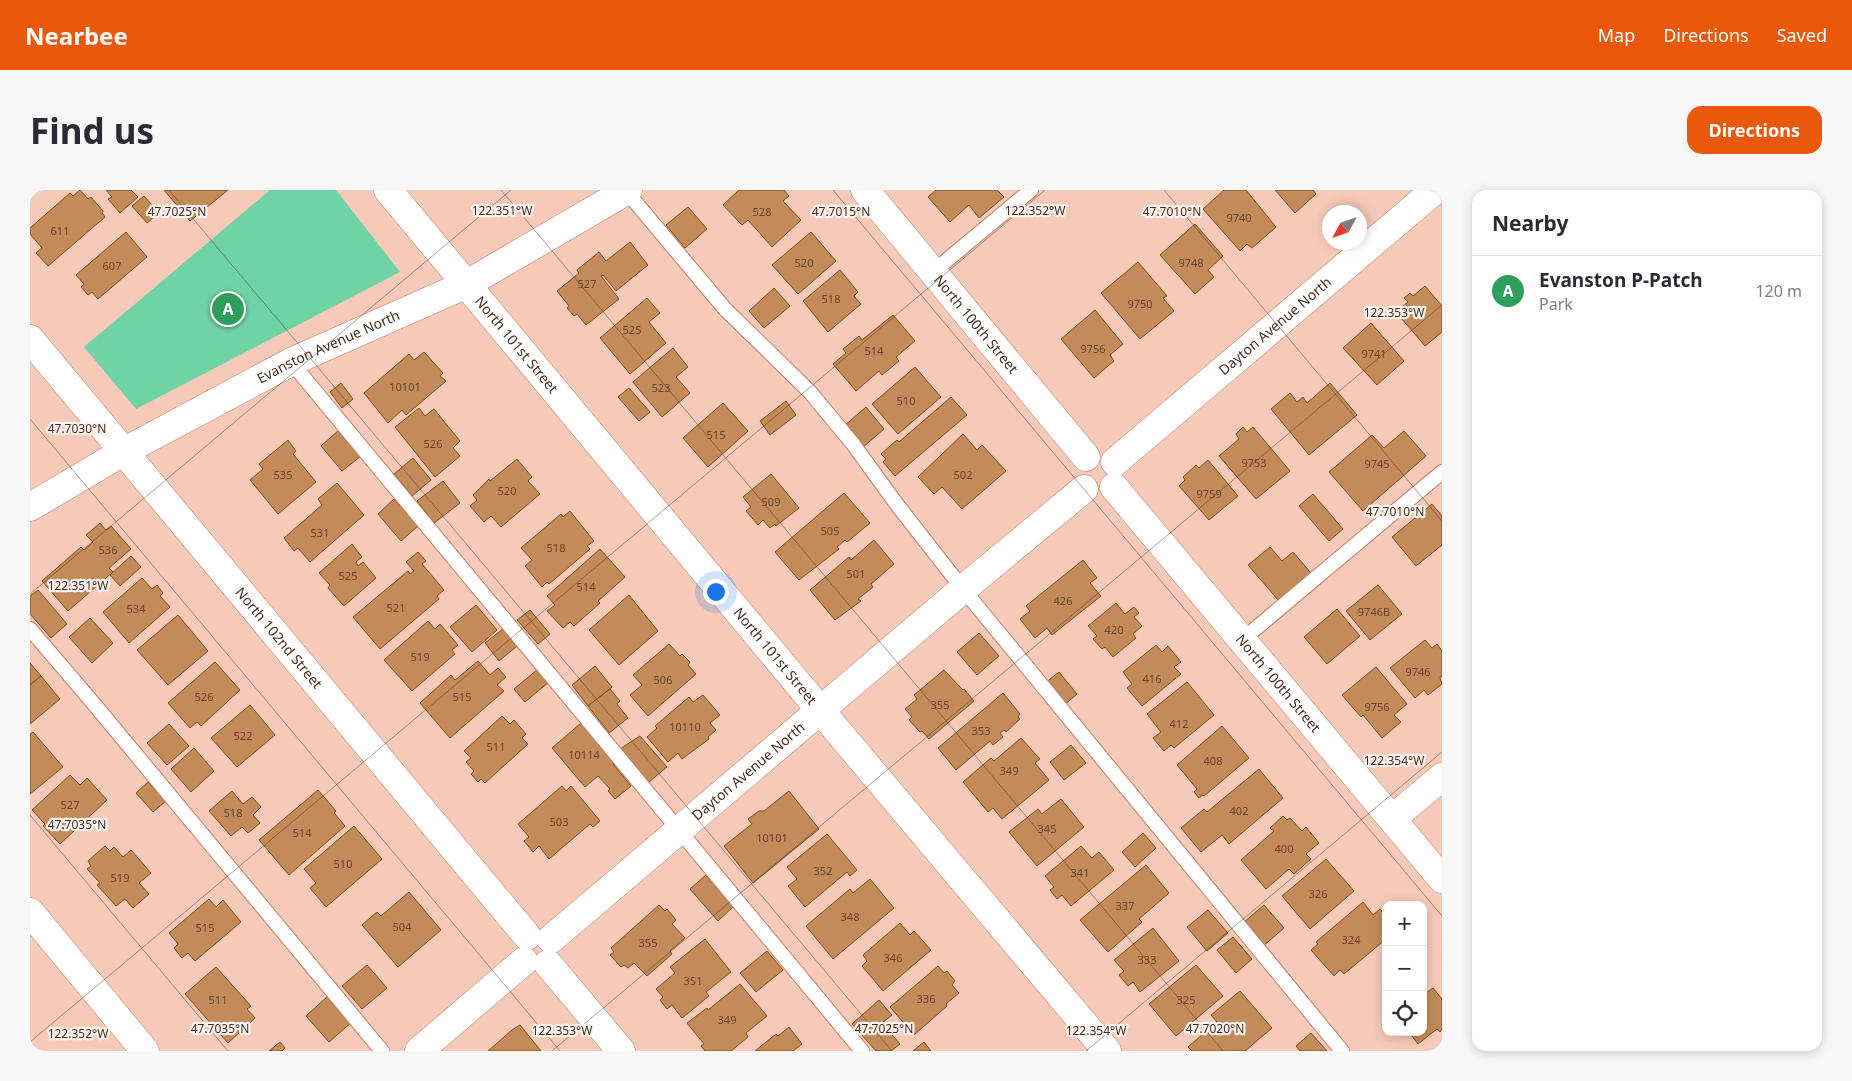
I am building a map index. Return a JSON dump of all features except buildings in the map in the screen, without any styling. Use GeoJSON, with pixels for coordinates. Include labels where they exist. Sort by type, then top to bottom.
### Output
{"type":"FeatureCollection","features":[{"type":"Feature","properties":{"kind":"street","name":"North 101st Street"},"geometry":{"type":"LineString","coordinates":[[388,190],[820,710],[1107,1051]]}},
{"type":"Feature","properties":{"kind":"street","name":"Evanston Avenue North"},"geometry":{"type":"LineString","coordinates":[[30,507],[123,452],[291,362],[467,284],[627,190]]}},
{"type":"Feature","properties":{"kind":"street","name":"North 100th Street"},"geometry":{"type":"LineString","coordinates":[[865,190],[934,271],[1086,457]]}},
{"type":"Feature","properties":{"kind":"street","name":"Dayton Avenue North"},"geometry":{"type":"LineString","coordinates":[[1115,475],[1435,190]]}},
{"type":"Feature","properties":{"kind":"street","name":"North 102nd Street"},"geometry":{"type":"LineString","coordinates":[[30,339],[621,1051]]}},
{"type":"Feature","properties":{"kind":"street"},"geometry":{"type":"LineString","coordinates":[[1098,453],[1110,457],[1115,475],[1109,492],[1096,495],[1084,489],[1077,477],[1080,463],[1086,457],[1098,453]]}},
{"type":"Feature","properties":{"kind":"street","name":"North 100th Street"},"geometry":{"type":"LineString","coordinates":[[1115,475],[1242,640],[1442,880]]}},
{"type":"Feature","properties":{"kind":"street","name":"Dayton Avenue North"},"geometry":{"type":"LineString","coordinates":[[419,1051],[963,589],[1084,489]]}},
{"type":"Feature","properties":{"kind":"street"},"geometry":{"type":"LineString","coordinates":[[1392,819],[1442,777]]}},
{"type":"Feature","properties":{"kind":"street"},"geometry":{"type":"LineString","coordinates":[[30,912],[145,1051]]}},
{"type":"Feature","properties":{"kind":"lane"},"geometry":{"type":"LineString","coordinates":[[627,190],[725,309],[810,392],[853,444],[898,506],[963,589],[1342,1051]]}},
{"type":"Feature","properties":{"kind":"lane"},"geometry":{"type":"LineString","coordinates":[[934,271],[1031,190]]}},
{"type":"Feature","properties":{"kind":"lane"},"geometry":{"type":"LineString","coordinates":[[291,362],[862,1051]]}},
{"type":"Feature","properties":{"kind":"lane"},"geometry":{"type":"LineString","coordinates":[[1242,640],[1442,472]]}},
{"type":"Feature","properties":{"kind":"lane"},"geometry":{"type":"LineString","coordinates":[[30,629],[382,1051]]}},
{"type":"Feature","properties":{"kind":"green space"},"geometry":{"type":"Polygon","coordinates":[[[270,190],[336,190],[400,272],[136,409],[84,347],[270,190]]]}},
{"type":"Feature","properties":{"kind":"place","name":"Evanston P-Patch"},"geometry":{"type":"Point","coordinates":[228,309]}}]}
